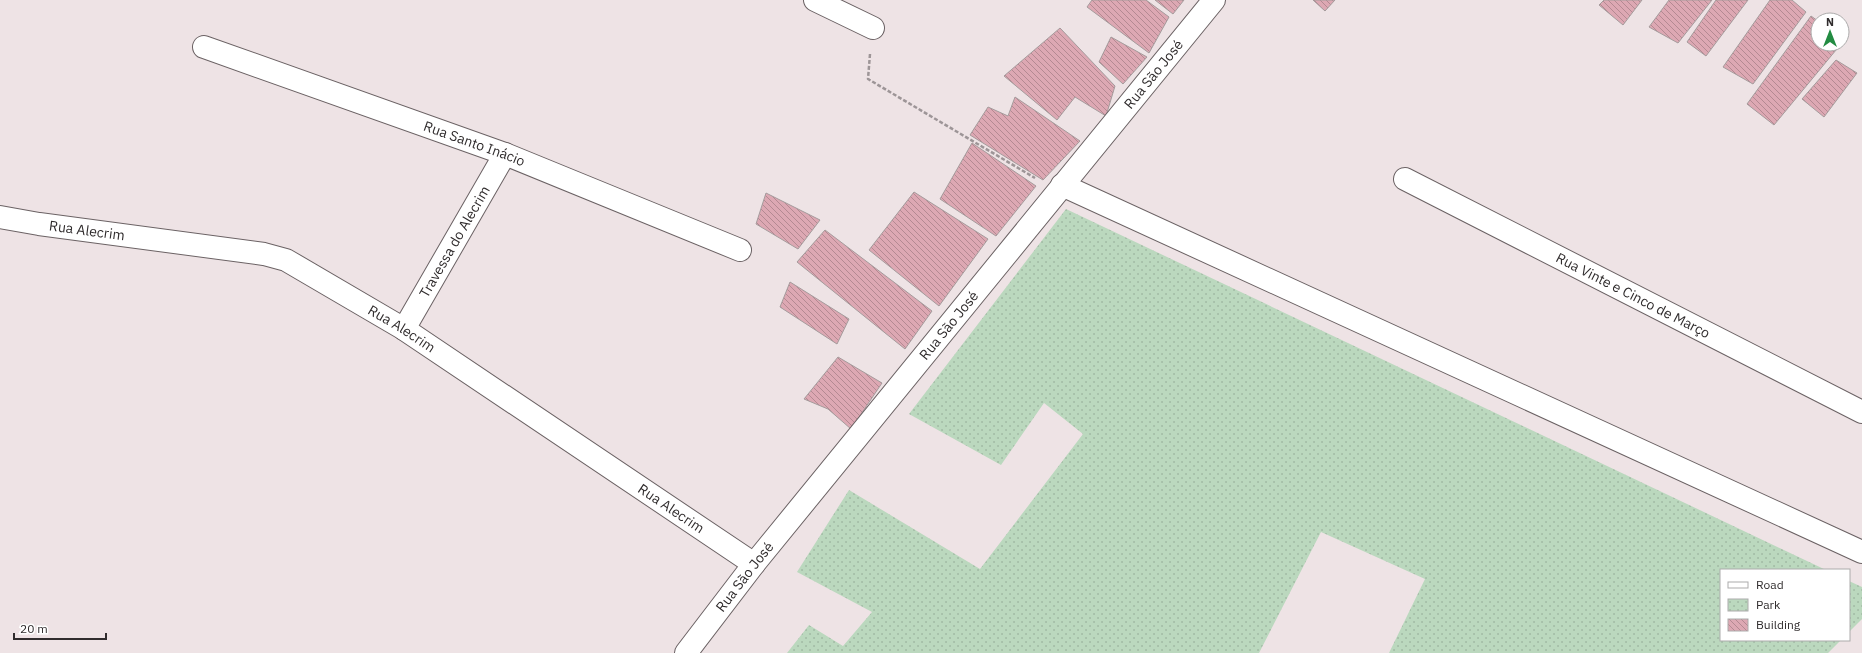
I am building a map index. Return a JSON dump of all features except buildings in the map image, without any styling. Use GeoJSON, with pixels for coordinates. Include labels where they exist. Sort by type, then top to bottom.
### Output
{"type":"FeatureCollection","features":[{"type":"Feature","properties":{"kind":"street"},"geometry":{"type":"LineString","coordinates":[[815,0],[873,28]]}},
{"type":"Feature","properties":{"kind":"street","name":"Rua São José"},"geometry":{"type":"LineString","coordinates":[[686,653],[754,564],[1214,0]]}},
{"type":"Feature","properties":{"kind":"street","name":"Rua Santo Inácio"},"geometry":{"type":"LineString","coordinates":[[204,48],[505,154],[740,250]]}},
{"type":"Feature","properties":{"kind":"street","name":"Travessa do Alecrim"},"geometry":{"type":"LineString","coordinates":[[404,329],[505,154]]}},
{"type":"Feature","properties":{"kind":"street","name":"Rua Vinte e Cinco de Março"},"geometry":{"type":"LineString","coordinates":[[1405,178],[1862,412]]}},
{"type":"Feature","properties":{"kind":"street"},"geometry":{"type":"LineString","coordinates":[[1060,188],[1862,552]]}},
{"type":"Feature","properties":{"kind":"street","name":"Rua Alecrim"},"geometry":{"type":"LineString","coordinates":[[0,217],[39,224],[264,254],[286,260],[404,329],[754,564]]}},
{"type":"Feature","properties":{"kind":"path"},"geometry":{"type":"LineString","coordinates":[[873,28],[868,79],[1060,188]]}},
{"type":"Feature","properties":{"kind":"green space"},"geometry":{"type":"Polygon","coordinates":[[[1066,209],[1824,569],[1720,569],[1720,641],[1840,641],[1828,653],[1389,653],[1425,579],[1321,532],[1259,653],[787,653],[809,625],[843,646],[872,612],[797,572],[849,490],[980,569],[1083,434],[1044,403],[1001,465],[909,414],[1066,209]]]}},
{"type":"Feature","properties":{"kind":"green space"},"geometry":{"type":"Polygon","coordinates":[[[1850,581],[1862,587],[1862,619],[1850,631],[1850,581]]]}}]}
